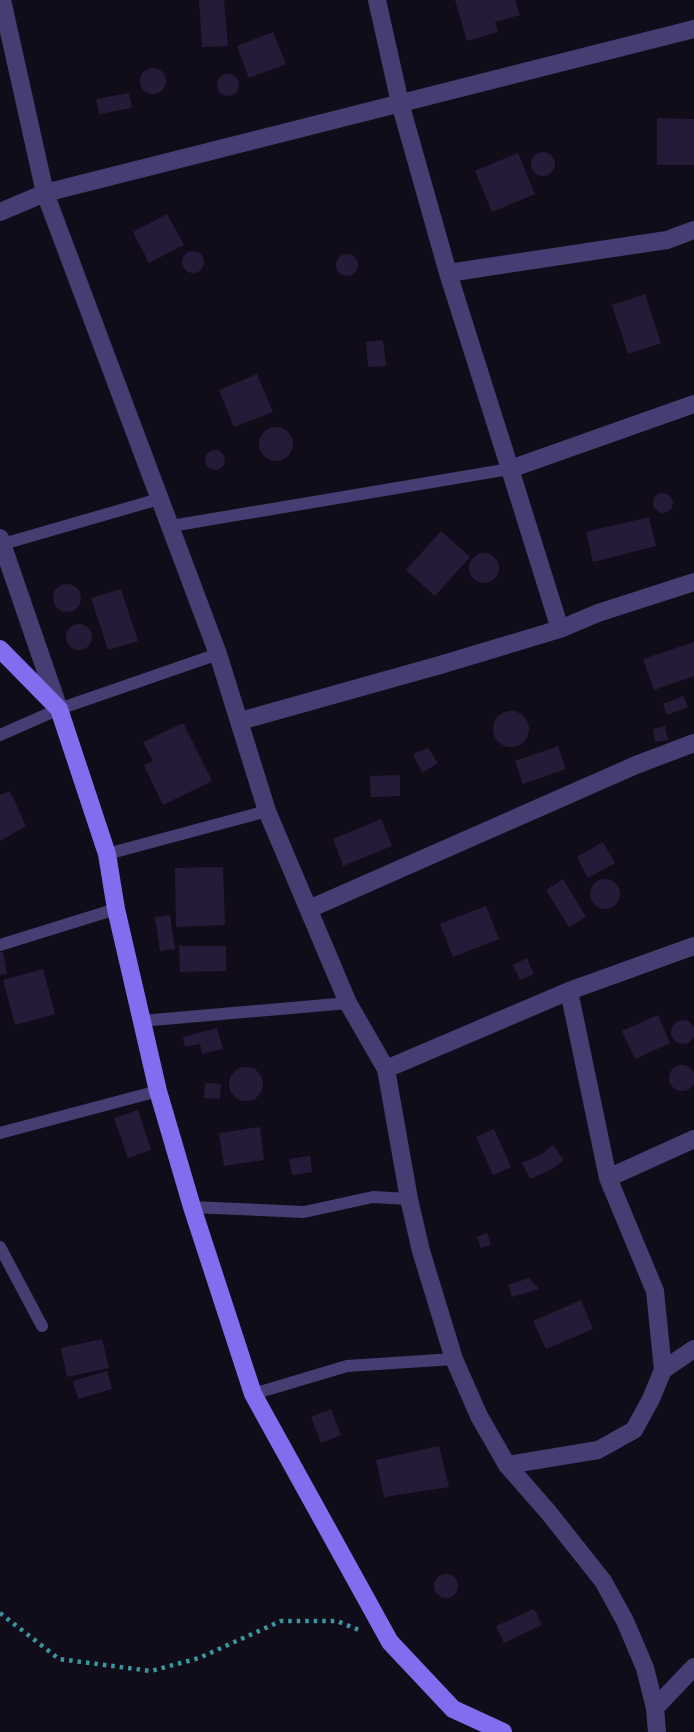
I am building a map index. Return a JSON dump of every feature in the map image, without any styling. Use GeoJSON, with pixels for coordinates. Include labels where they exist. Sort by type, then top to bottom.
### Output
{"type":"FeatureCollection","features":[{"type":"Feature","properties":{"kind":"street"},"geometry":{"type":"LineString","coordinates":[[2,0],[3,20],[45,193],[218,654],[267,811],[348,1003],[386,1069],[421,1251],[454,1359],[479,1416],[508,1465],[603,1581],[625,1621],[645,1668],[656,1708],[657,1732]]}},
{"type":"Feature","properties":{"kind":"street"},"geometry":{"type":"LineString","coordinates":[[377,0],[400,103],[448,273],[559,629]]}},
{"type":"Feature","properties":{"kind":"street"},"geometry":{"type":"LineString","coordinates":[[0,212],[45,193],[694,29]]}},
{"type":"Feature","properties":{"kind":"street"},"geometry":{"type":"LineString","coordinates":[[448,273],[667,240],[694,230]]}},
{"type":"Feature","properties":{"kind":"street"},"geometry":{"type":"LineString","coordinates":[[510,469],[694,404]]}},
{"type":"Feature","properties":{"kind":"street"},"geometry":{"type":"LineString","coordinates":[[1,541],[107,854],[116,909],[158,1091],[192,1207],[253,1394],[390,1642],[453,1709],[503,1732]]}},
{"type":"Feature","properties":{"kind":"street"},"geometry":{"type":"LineString","coordinates":[[240,721],[559,629],[598,613],[694,582]]}},
{"type":"Feature","properties":{"kind":"street"},"geometry":{"type":"LineString","coordinates":[[0,649],[59,709]]}},
{"type":"Feature","properties":{"kind":"street"},"geometry":{"type":"LineString","coordinates":[[309,909],[636,765],[694,743]]}},
{"type":"Feature","properties":{"kind":"street"},"geometry":{"type":"LineString","coordinates":[[386,1069],[569,991],[694,946]]}},
{"type":"Feature","properties":{"kind":"street"},"geometry":{"type":"LineString","coordinates":[[508,1465],[598,1450],[634,1430],[663,1370],[655,1291],[608,1178],[569,991]]}},
{"type":"Feature","properties":{"kind":"street"},"geometry":{"type":"LineString","coordinates":[[608,1178],[694,1139]]}},
{"type":"Feature","properties":{"kind":"street"},"geometry":{"type":"LineString","coordinates":[[663,1370],[694,1349]]}},
{"type":"Feature","properties":{"kind":"street"},"geometry":{"type":"LineString","coordinates":[[656,1708],[694,1667]]}},
{"type":"Feature","properties":{"kind":"lane"},"geometry":{"type":"LineString","coordinates":[[171,526],[510,469]]}},
{"type":"Feature","properties":{"kind":"lane"},"geometry":{"type":"LineString","coordinates":[[1,541],[159,499]]}},
{"type":"Feature","properties":{"kind":"lane"},"geometry":{"type":"LineString","coordinates":[[0,735],[59,709],[218,654]]}},
{"type":"Feature","properties":{"kind":"lane"},"geometry":{"type":"LineString","coordinates":[[107,854],[267,811]]}},
{"type":"Feature","properties":{"kind":"lane"},"geometry":{"type":"LineString","coordinates":[[0,945],[116,909]]}},
{"type":"Feature","properties":{"kind":"lane"},"geometry":{"type":"LineString","coordinates":[[141,1021],[348,1003]]}},
{"type":"Feature","properties":{"kind":"lane"},"geometry":{"type":"LineString","coordinates":[[0,1133],[158,1091]]}},
{"type":"Feature","properties":{"kind":"lane"},"geometry":{"type":"LineString","coordinates":[[192,1207],[304,1212],[373,1196],[409,1199]]}},
{"type":"Feature","properties":{"kind":"lane"},"geometry":{"type":"LineString","coordinates":[[0,1247],[42,1326]]}},
{"type":"Feature","properties":{"kind":"lane"},"geometry":{"type":"LineString","coordinates":[[253,1394],[347,1366],[454,1359]]}},
{"type":"Feature","properties":{"kind":"path"},"geometry":{"type":"LineString","coordinates":[[0,1613],[59,1659],[151,1671],[199,1658],[281,1621],[337,1621],[390,1642]]}},
{"type":"Feature","properties":{"kind":"building"},"geometry":{"type":"Polygon","coordinates":[[[199,0],[224,0],[228,46],[202,47],[199,0]]]}},
{"type":"Feature","properties":{"kind":"building"},"geometry":{"type":"Polygon","coordinates":[[[455,0],[515,0],[520,15],[495,22],[498,32],[467,41],[455,0]]]}},
{"type":"Feature","properties":{"kind":"building"},"geometry":{"type":"Polygon","coordinates":[[[273,32],[286,64],[249,78],[237,46],[273,32]]]}},
{"type":"Feature","properties":{"kind":"building"},"geometry":{"type":"Polygon","coordinates":[[[153,68],[162,72],[166,81],[162,90],[153,94],[144,90],[140,81],[144,72],[153,68]]]}},
{"type":"Feature","properties":{"kind":"building"},"geometry":{"type":"Polygon","coordinates":[[[228,74],[236,77],[239,85],[236,93],[228,96],[220,93],[217,85],[220,77],[228,74]]]}},
{"type":"Feature","properties":{"kind":"building"},"geometry":{"type":"Polygon","coordinates":[[[129,93],[132,108],[99,114],[96,99],[129,93]]]}},
{"type":"Feature","properties":{"kind":"building"},"geometry":{"type":"Polygon","coordinates":[[[657,118],[694,119],[694,165],[657,165],[657,118]]]}},
{"type":"Feature","properties":{"kind":"building"},"geometry":{"type":"Polygon","coordinates":[[[543,152],[554,159],[555,164],[548,175],[543,176],[532,169],[531,164],[538,153],[543,152]]]}},
{"type":"Feature","properties":{"kind":"building"},"geometry":{"type":"Polygon","coordinates":[[[518,153],[535,194],[492,212],[475,171],[518,153]]]}},
{"type":"Feature","properties":{"kind":"building"},"geometry":{"type":"Polygon","coordinates":[[[167,214],[184,245],[149,263],[133,232],[167,214]]]}},
{"type":"Feature","properties":{"kind":"building"},"geometry":{"type":"Polygon","coordinates":[[[193,251],[201,254],[204,262],[201,270],[193,273],[185,270],[182,262],[185,254],[193,251]]]}},
{"type":"Feature","properties":{"kind":"building"},"geometry":{"type":"Polygon","coordinates":[[[347,254],[357,261],[358,265],[351,275],[347,276],[337,269],[336,265],[343,255],[347,254]]]}},
{"type":"Feature","properties":{"kind":"building"},"geometry":{"type":"Polygon","coordinates":[[[645,294],[661,343],[628,354],[612,305],[645,294]]]}},
{"type":"Feature","properties":{"kind":"building"},"geometry":{"type":"Polygon","coordinates":[[[383,340],[386,366],[368,367],[366,342],[383,340]]]}},
{"type":"Feature","properties":{"kind":"building"},"geometry":{"type":"Polygon","coordinates":[[[257,374],[273,412],[234,427],[219,390],[257,374]]]}},
{"type":"Feature","properties":{"kind":"building"},"geometry":{"type":"Polygon","coordinates":[[[276,427],[288,432],[293,444],[288,456],[276,461],[264,456],[259,444],[264,432],[276,427]]]}},
{"type":"Feature","properties":{"kind":"building"},"geometry":{"type":"Polygon","coordinates":[[[215,450],[222,453],[225,460],[222,467],[215,470],[208,467],[205,460],[208,453],[215,450]]]}},
{"type":"Feature","properties":{"kind":"building"},"geometry":{"type":"Polygon","coordinates":[[[659,493],[667,493],[673,503],[667,513],[659,513],[653,507],[653,499],[659,493]]]}},
{"type":"Feature","properties":{"kind":"building"},"geometry":{"type":"Polygon","coordinates":[[[649,517],[656,546],[593,562],[586,532],[649,517]]]}},
{"type":"Feature","properties":{"kind":"building"},"geometry":{"type":"Polygon","coordinates":[[[441,531],[470,557],[435,596],[406,570],[441,531]]]}},
{"type":"Feature","properties":{"kind":"building"},"geometry":{"type":"Polygon","coordinates":[[[484,553],[495,557],[499,568],[495,579],[484,583],[473,579],[469,568],[473,557],[484,553]]]}},
{"type":"Feature","properties":{"kind":"building"},"geometry":{"type":"Polygon","coordinates":[[[67,584],[77,588],[81,598],[77,608],[67,612],[57,608],[53,598],[57,588],[67,584]]]}},
{"type":"Feature","properties":{"kind":"building"},"geometry":{"type":"Polygon","coordinates":[[[121,589],[138,641],[108,650],[91,598],[121,589]]]}},
{"type":"Feature","properties":{"kind":"building"},"geometry":{"type":"Polygon","coordinates":[[[79,624],[88,628],[92,637],[88,646],[79,650],[70,646],[66,637],[70,628],[79,624]]]}},
{"type":"Feature","properties":{"kind":"building"},"geometry":{"type":"Polygon","coordinates":[[[694,642],[694,676],[654,690],[643,659],[694,642]]]}},
{"type":"Feature","properties":{"kind":"building"},"geometry":{"type":"Polygon","coordinates":[[[683,696],[688,707],[667,715],[663,704],[683,696]]]}},
{"type":"Feature","properties":{"kind":"building"},"geometry":{"type":"Polygon","coordinates":[[[511,711],[523,717],[529,729],[523,741],[511,747],[499,741],[493,729],[499,717],[511,711]]]}},
{"type":"Feature","properties":{"kind":"building"},"geometry":{"type":"Polygon","coordinates":[[[183,723],[212,781],[163,805],[144,765],[153,761],[143,742],[183,723]]]}},
{"type":"Feature","properties":{"kind":"building"},"geometry":{"type":"Polygon","coordinates":[[[665,726],[668,740],[655,742],[653,729],[665,726]]]}},
{"type":"Feature","properties":{"kind":"building"},"geometry":{"type":"Polygon","coordinates":[[[558,746],[566,769],[523,784],[515,761],[558,746]]]}},
{"type":"Feature","properties":{"kind":"building"},"geometry":{"type":"Polygon","coordinates":[[[428,748],[438,763],[422,773],[413,754],[428,748]]]}},
{"type":"Feature","properties":{"kind":"building"},"geometry":{"type":"Polygon","coordinates":[[[400,775],[400,796],[371,797],[370,776],[400,775]]]}},
{"type":"Feature","properties":{"kind":"building"},"geometry":{"type":"Polygon","coordinates":[[[10,791],[26,826],[0,841],[0,795],[10,791]]]}},
{"type":"Feature","properties":{"kind":"building"},"geometry":{"type":"Polygon","coordinates":[[[381,819],[392,846],[343,866],[333,839],[381,819]]]}},
{"type":"Feature","properties":{"kind":"building"},"geometry":{"type":"Polygon","coordinates":[[[603,842],[615,863],[588,878],[577,857],[603,842]]]}},
{"type":"Feature","properties":{"kind":"building"},"geometry":{"type":"Polygon","coordinates":[[[223,867],[225,925],[176,927],[175,868],[223,867]]]}},
{"type":"Feature","properties":{"kind":"building"},"geometry":{"type":"Polygon","coordinates":[[[563,879],[586,917],[569,927],[546,890],[563,879]]]}},
{"type":"Feature","properties":{"kind":"building"},"geometry":{"type":"Polygon","coordinates":[[[605,879],[616,883],[620,894],[616,905],[605,909],[594,905],[590,894],[594,883],[605,879]]]}},
{"type":"Feature","properties":{"kind":"building"},"geometry":{"type":"Polygon","coordinates":[[[486,906],[499,939],[453,957],[440,924],[486,906]]]}},
{"type":"Feature","properties":{"kind":"building"},"geometry":{"type":"Polygon","coordinates":[[[170,915],[175,949],[160,951],[155,917],[170,915]]]}},
{"type":"Feature","properties":{"kind":"building"},"geometry":{"type":"Polygon","coordinates":[[[179,946],[226,946],[226,971],[180,972],[179,946]]]}},
{"type":"Feature","properties":{"kind":"building"},"geometry":{"type":"Polygon","coordinates":[[[0,952],[3,952],[7,974],[0,975],[0,952]]]}},
{"type":"Feature","properties":{"kind":"building"},"geometry":{"type":"Polygon","coordinates":[[[527,958],[534,974],[520,980],[513,965],[527,958]]]}},
{"type":"Feature","properties":{"kind":"building"},"geometry":{"type":"Polygon","coordinates":[[[43,969],[55,1014],[15,1025],[3,980],[43,969]]]}},
{"type":"Feature","properties":{"kind":"building"},"geometry":{"type":"Polygon","coordinates":[[[658,1015],[670,1043],[635,1059],[622,1031],[658,1015]]]}},
{"type":"Feature","properties":{"kind":"building"},"geometry":{"type":"Polygon","coordinates":[[[683,1020],[692,1023],[695,1032],[692,1041],[683,1044],[674,1041],[671,1032],[674,1023],[683,1020]]]}},
{"type":"Feature","properties":{"kind":"building"},"geometry":{"type":"Polygon","coordinates":[[[217,1028],[223,1049],[202,1054],[200,1044],[185,1047],[183,1037],[217,1028]]]}},
{"type":"Feature","properties":{"kind":"building"},"geometry":{"type":"Polygon","coordinates":[[[682,1065],[691,1069],[695,1078],[691,1087],[682,1091],[673,1087],[669,1078],[673,1069],[682,1065]]]}},
{"type":"Feature","properties":{"kind":"building"},"geometry":{"type":"Polygon","coordinates":[[[246,1067],[258,1072],[263,1084],[258,1096],[246,1101],[234,1096],[229,1084],[234,1072],[246,1067]]]}},
{"type":"Feature","properties":{"kind":"building"},"geometry":{"type":"Polygon","coordinates":[[[205,1083],[221,1084],[220,1099],[204,1098],[205,1083]]]}},
{"type":"Feature","properties":{"kind":"building"},"geometry":{"type":"Polygon","coordinates":[[[138,1110],[151,1150],[128,1158],[114,1118],[138,1110]]]}},
{"type":"Feature","properties":{"kind":"building"},"geometry":{"type":"Polygon","coordinates":[[[260,1127],[264,1160],[224,1166],[219,1133],[260,1127]]]}},
{"type":"Feature","properties":{"kind":"building"},"geometry":{"type":"Polygon","coordinates":[[[494,1129],[511,1167],[493,1175],[476,1137],[494,1129]]]}},
{"type":"Feature","properties":{"kind":"building"},"geometry":{"type":"Polygon","coordinates":[[[553,1145],[564,1160],[554,1168],[530,1179],[522,1163],[542,1154],[553,1145]]]}},
{"type":"Feature","properties":{"kind":"building"},"geometry":{"type":"Polygon","coordinates":[[[310,1156],[312,1172],[292,1175],[289,1159],[310,1156]]]}},
{"type":"Feature","properties":{"kind":"building"},"geometry":{"type":"Polygon","coordinates":[[[487,1233],[491,1245],[481,1248],[477,1237],[487,1233]]]}},
{"type":"Feature","properties":{"kind":"building"},"geometry":{"type":"Polygon","coordinates":[[[529,1278],[539,1289],[512,1297],[508,1285],[529,1278]]]}},
{"type":"Feature","properties":{"kind":"building"},"geometry":{"type":"Polygon","coordinates":[[[581,1300],[593,1329],[546,1349],[533,1321],[581,1300]]]}},
{"type":"Feature","properties":{"kind":"building"},"geometry":{"type":"Polygon","coordinates":[[[102,1339],[109,1368],[67,1377],[61,1348],[102,1339]]]}},
{"type":"Feature","properties":{"kind":"building"},"geometry":{"type":"Polygon","coordinates":[[[107,1371],[112,1389],[78,1399],[73,1381],[107,1371]]]}},
{"type":"Feature","properties":{"kind":"building"},"geometry":{"type":"Polygon","coordinates":[[[331,1409],[341,1435],[321,1443],[311,1417],[331,1409]]]}},
{"type":"Feature","properties":{"kind":"building"},"geometry":{"type":"Polygon","coordinates":[[[439,1446],[449,1487],[384,1497],[376,1460],[439,1446]]]}},
{"type":"Feature","properties":{"kind":"building"},"geometry":{"type":"Polygon","coordinates":[[[446,1574],[455,1577],[458,1586],[455,1595],[446,1598],[437,1595],[434,1586],[437,1577],[446,1574]]]}},
{"type":"Feature","properties":{"kind":"building"},"geometry":{"type":"Polygon","coordinates":[[[534,1609],[542,1625],[504,1643],[496,1626],[534,1609]]]}}]}
